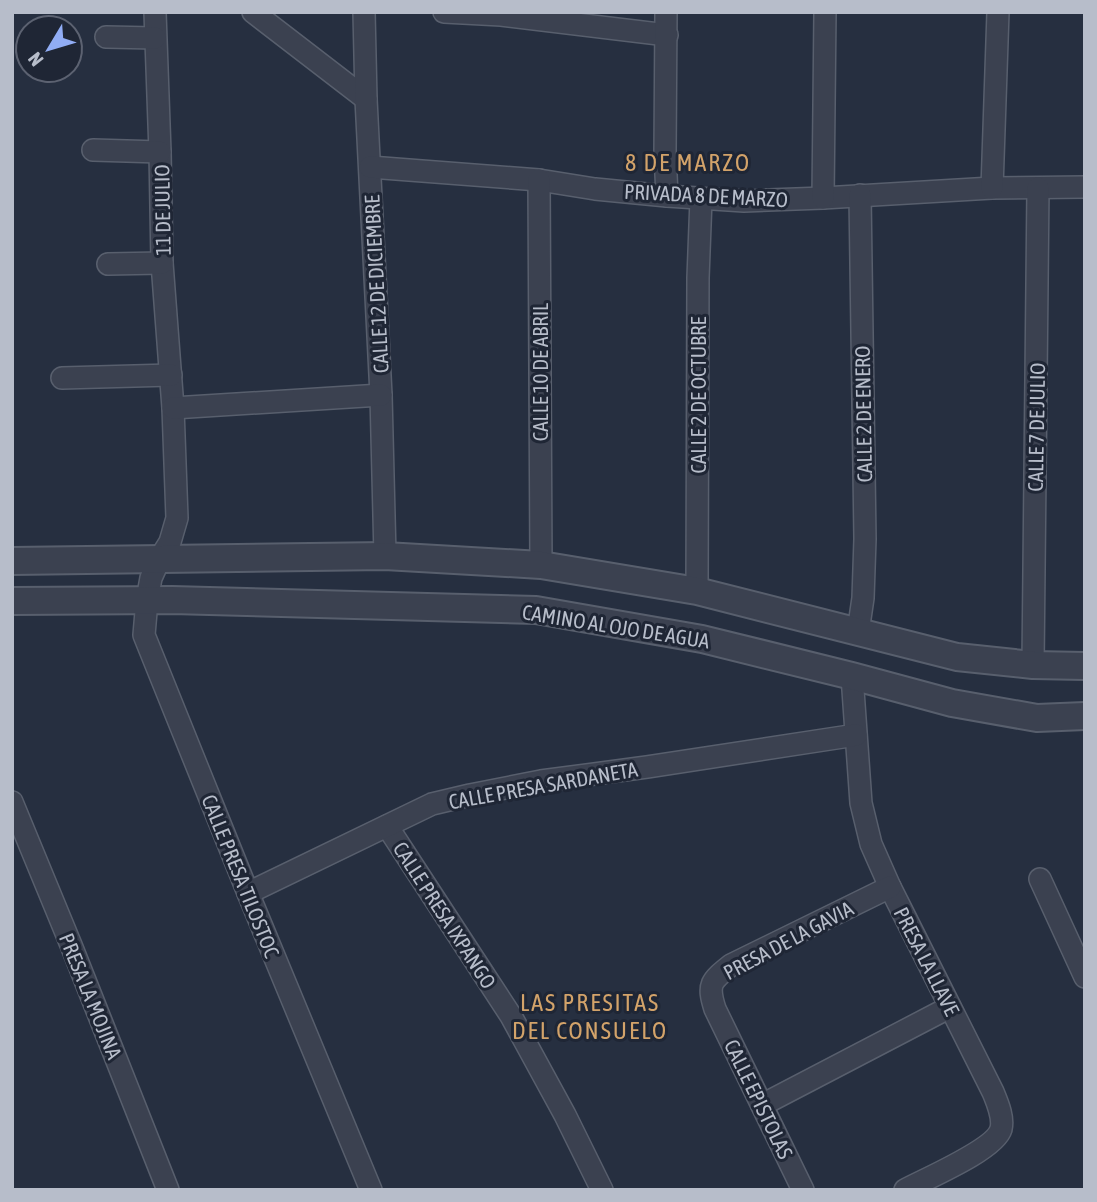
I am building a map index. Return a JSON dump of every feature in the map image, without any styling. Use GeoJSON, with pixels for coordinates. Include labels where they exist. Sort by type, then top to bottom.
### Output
{"type":"FeatureCollection","features":[{"type":"Feature","properties":{"kind":"street","name":"11 DE JULIO"},"geometry":{"type":"LineString","coordinates":[[155,12],[162,263],[173,408],[177,518],[170,542],[160,558]]}},
{"type":"Feature","properties":{"kind":"street"},"geometry":{"type":"LineString","coordinates":[[253,12],[366,99]]}},
{"type":"Feature","properties":{"kind":"street","name":"CALLE 12 DE DICIEMBRE"},"geometry":{"type":"LineString","coordinates":[[364,12],[382,395],[385,556]]}},
{"type":"Feature","properties":{"kind":"street"},"geometry":{"type":"LineString","coordinates":[[444,12],[501,14],[667,34]]}},
{"type":"Feature","properties":{"kind":"street"},"geometry":{"type":"LineString","coordinates":[[666,12],[667,196]]}},
{"type":"Feature","properties":{"kind":"street"},"geometry":{"type":"LineString","coordinates":[[823,198],[825,12]]}},
{"type":"Feature","properties":{"kind":"street"},"geometry":{"type":"LineString","coordinates":[[992,188],[998,12]]}},
{"type":"Feature","properties":{"kind":"street"},"geometry":{"type":"LineString","coordinates":[[106,37],[155,38]]}},
{"type":"Feature","properties":{"kind":"street"},"geometry":{"type":"LineString","coordinates":[[93,150],[160,152]]}},
{"type":"Feature","properties":{"kind":"street","name":"PRIVADA 8 DE MARZO"},"geometry":{"type":"LineString","coordinates":[[370,167],[539,180],[595,189],[744,201],[992,188],[1085,187]]}},
{"type":"Feature","properties":{"kind":"street","name":"CALLE 10 DE ABRIL"},"geometry":{"type":"LineString","coordinates":[[539,180],[541,565]]}},
{"type":"Feature","properties":{"kind":"street","name":"CALLE 7 DE JULIO"},"geometry":{"type":"LineString","coordinates":[[1033,666],[1038,188]]}},
{"type":"Feature","properties":{"kind":"street","name":"CALLE 2 DE ENERO"},"geometry":{"type":"LineString","coordinates":[[858,632],[863,598],[865,540],[860,195]]}},
{"type":"Feature","properties":{"kind":"street","name":"CALLE 2 DE OCTUBRE"},"geometry":{"type":"LineString","coordinates":[[697,591],[698,278],[701,199]]}},
{"type":"Feature","properties":{"kind":"street"},"geometry":{"type":"LineString","coordinates":[[108,264],[162,263]]}},
{"type":"Feature","properties":{"kind":"street"},"geometry":{"type":"LineString","coordinates":[[62,378],[171,375]]}},
{"type":"Feature","properties":{"kind":"street"},"geometry":{"type":"LineString","coordinates":[[173,408],[382,395]]}},
{"type":"Feature","properties":{"kind":"street"},"geometry":{"type":"LineString","coordinates":[[12,561],[385,556],[541,565],[697,591],[957,657],[1033,666],[1085,666]]}},
{"type":"Feature","properties":{"kind":"street","name":"CALLE PRESA TILOSTOC"},"geometry":{"type":"LineString","coordinates":[[160,558],[151,578],[144,635],[370,1190]]}},
{"type":"Feature","properties":{"kind":"street","name":"CAMINO AL OJO DE AGUA"},"geometry":{"type":"LineString","coordinates":[[12,601],[147,600],[536,610],[702,639],[988,710],[1037,718],[1085,716]]}},
{"type":"Feature","properties":{"kind":"street","name":"PRESA LA LLAVE"},"geometry":{"type":"LineString","coordinates":[[852,676],[861,803],[871,844],[993,1091],[1000,1112],[1001,1129],[981,1151],[905,1190]]}},
{"type":"Feature","properties":{"kind":"street","name":"CALLE PRESA SARDANETA"},"geometry":{"type":"LineString","coordinates":[[247,893],[432,804],[541,781],[856,735]]}},
{"type":"Feature","properties":{"kind":"street","name":"PRESA LA MOJINA"},"geometry":{"type":"LineString","coordinates":[[12,802],[167,1189]]}},
{"type":"Feature","properties":{"kind":"street","name":"CALLE PRESA IXPANGO"},"geometry":{"type":"LineString","coordinates":[[387,826],[511,1016],[602,1190]]}},
{"type":"Feature","properties":{"kind":"street"},"geometry":{"type":"LineString","coordinates":[[1040,879],[1085,977]]}},
{"type":"Feature","properties":{"kind":"street","name":"PRESA DE LA GAVIA"},"geometry":{"type":"LineString","coordinates":[[715,1009],[710,986],[717,976],[731,965],[890,887]]}},
{"type":"Feature","properties":{"kind":"street"},"geometry":{"type":"LineString","coordinates":[[762,1105],[950,1007]]}},
{"type":"Feature","properties":{"kind":"street","name":"CALLE EPISTOLAS"},"geometry":{"type":"LineString","coordinates":[[715,1009],[803,1190]]}},
{"type":"Feature","properties":{"kind":"district","name":"8 DE MARZO"},"geometry":{"type":"Point","coordinates":[688,162]}},
{"type":"Feature","properties":{"kind":"district","name":"LAS PRESITAS DEL CONSUELO"},"geometry":{"type":"Point","coordinates":[590,1016]}}]}
